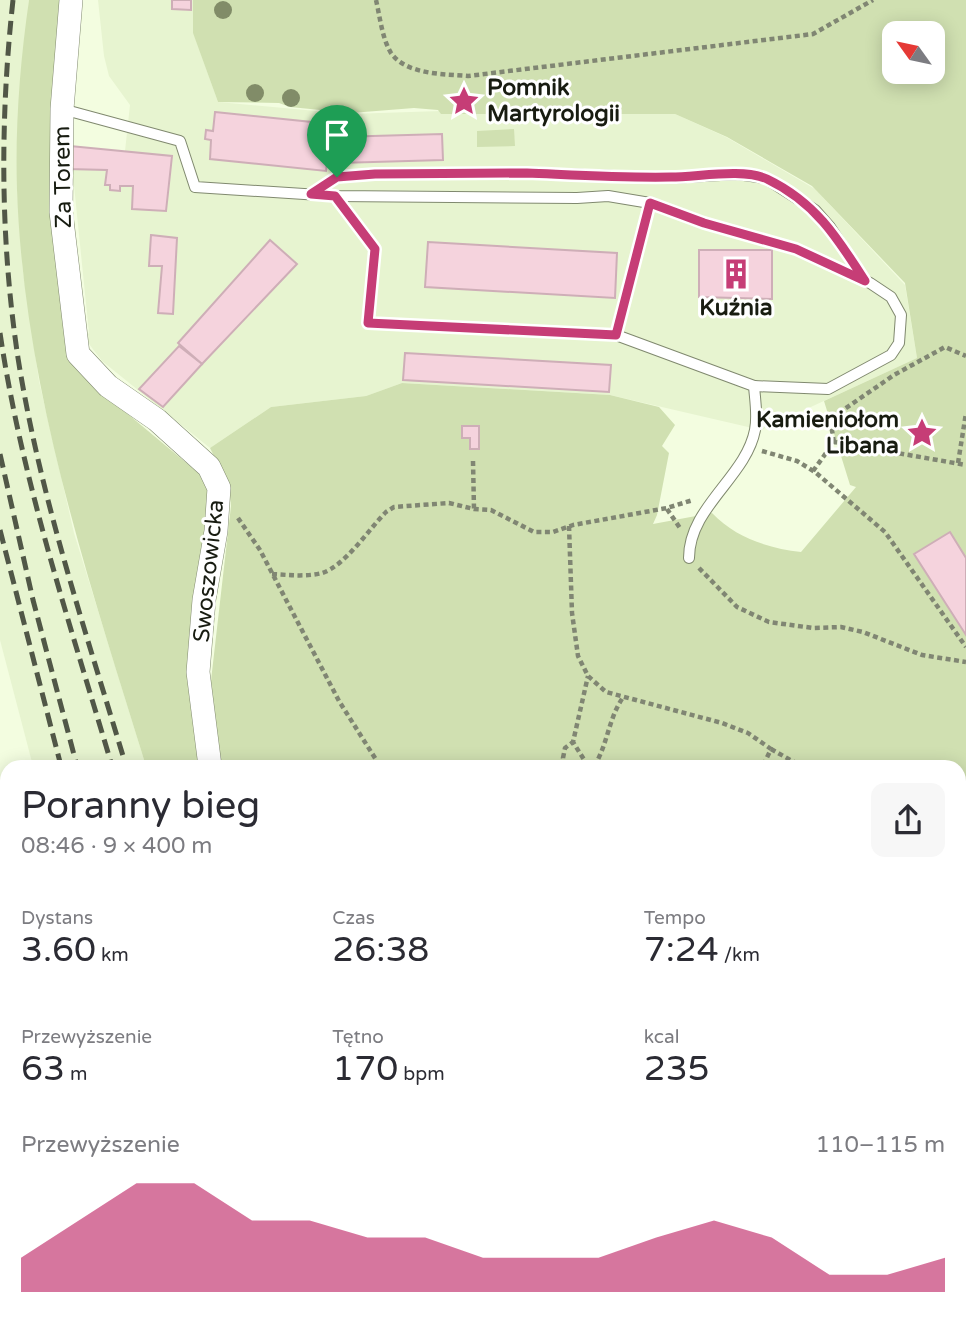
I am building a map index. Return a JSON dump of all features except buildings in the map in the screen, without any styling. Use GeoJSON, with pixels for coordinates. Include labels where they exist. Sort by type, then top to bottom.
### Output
{"type":"FeatureCollection","features":[{"type":"Feature","properties":{"kind":"street","name":"Za Torem"},"geometry":{"type":"LineString","coordinates":[[71,0],[62,109],[61,212],[78,354]]}},
{"type":"Feature","properties":{"kind":"street","name":"Swoszowicka"},"geometry":{"type":"LineString","coordinates":[[78,354],[108,386],[158,420],[214,478],[216,531],[204,600],[198,672],[209,760]]}},
{"type":"Feature","properties":{"kind":"lane"},"geometry":{"type":"LineString","coordinates":[[62,109],[180,141],[195,187],[335,196],[608,196],[650,203],[704,223],[796,249],[865,281],[891,297],[901,315],[899,342],[891,355],[828,389],[754,386],[616,335],[368,323],[375,249],[335,196]]}},
{"type":"Feature","properties":{"kind":"lane"},"geometry":{"type":"LineString","coordinates":[[311,194],[337,177],[375,174],[527,173],[671,177],[737,174],[765,178],[815,210],[830,227],[865,281]]}},
{"type":"Feature","properties":{"kind":"lane"},"geometry":{"type":"LineString","coordinates":[[616,335],[650,203]]}},
{"type":"Feature","properties":{"kind":"lane"},"geometry":{"type":"LineString","coordinates":[[689,558],[689,544],[717,492],[731,477],[749,448],[755,429],[754,386]]}},
{"type":"Feature","properties":{"kind":"path"},"geometry":{"type":"LineString","coordinates":[[376,0],[384,36],[392,55],[414,69],[468,76],[813,34],[873,0]]}},
{"type":"Feature","properties":{"kind":"path"},"geometry":{"type":"LineString","coordinates":[[813,471],[834,442],[830,419],[894,375],[945,347],[966,356]]}},
{"type":"Feature","properties":{"kind":"path"},"geometry":{"type":"LineString","coordinates":[[958,463],[966,413]]}},
{"type":"Feature","properties":{"kind":"path"},"geometry":{"type":"LineString","coordinates":[[834,442],[966,465]]}},
{"type":"Feature","properties":{"kind":"path"},"geometry":{"type":"LineString","coordinates":[[749,448],[797,461],[813,471],[885,532],[966,647]]}},
{"type":"Feature","properties":{"kind":"path"},"geometry":{"type":"LineString","coordinates":[[473,461],[474,507]]}},
{"type":"Feature","properties":{"kind":"path"},"geometry":{"type":"LineString","coordinates":[[214,478],[260,550],[339,701],[376,760]]}},
{"type":"Feature","properties":{"kind":"path"},"geometry":{"type":"LineString","coordinates":[[272,574],[309,575],[330,570],[394,507],[449,503],[491,510],[534,532],[553,532],[569,526],[667,508],[717,492]]}},
{"type":"Feature","properties":{"kind":"path"},"geometry":{"type":"LineString","coordinates":[[569,526],[572,613],[578,656],[588,676],[606,692],[722,723],[748,733],[790,760]]}},
{"type":"Feature","properties":{"kind":"path"},"geometry":{"type":"LineString","coordinates":[[689,558],[737,607],[769,622],[813,628],[852,629],[922,655],[966,662]]}},
{"type":"Feature","properties":{"kind":"path"},"geometry":{"type":"LineString","coordinates":[[564,760],[565,748],[573,742],[588,676]]}},
{"type":"Feature","properties":{"kind":"path"},"geometry":{"type":"LineString","coordinates":[[598,760],[611,719],[624,696]]}},
{"type":"Feature","properties":{"kind":"path"},"geometry":{"type":"LineString","coordinates":[[573,742],[584,760]]}},
{"type":"Feature","properties":{"kind":"path"},"geometry":{"type":"LineString","coordinates":[[768,760],[771,749]]}},
{"type":"Feature","properties":{"kind":"shaded area"},"geometry":{"type":"Polygon","coordinates":[[[0,0],[29,0],[18,122],[17,189],[23,271],[39,381],[74,533],[144,760],[31,760],[0,640],[0,0]]]}},
{"type":"Feature","properties":{"kind":"shaded area"},"geometry":{"type":"Polygon","coordinates":[[[29,0],[61,0],[70,358],[87,380],[208,481],[210,507],[202,760],[144,760],[102,625],[62,482],[32,338],[22,264],[17,142],[29,0]]]}},
{"type":"Feature","properties":{"kind":"shaded area"},"geometry":{"type":"Polygon","coordinates":[[[98,0],[193,0],[193,32],[218,102],[349,114],[534,108],[598,113],[675,114],[726,137],[815,189],[905,285],[917,358],[761,430],[610,395],[402,383],[366,396],[271,407],[210,448],[102,361],[89,344],[70,146],[125,151],[130,105],[109,76],[98,0]]]}},
{"type":"Feature","properties":{"kind":"shaded area"},"geometry":{"type":"Polygon","coordinates":[[[193,0],[966,0],[966,760],[218,760],[209,698],[231,506],[229,486],[210,448],[271,407],[366,396],[402,383],[610,395],[659,407],[675,425],[662,446],[669,453],[653,524],[712,513],[731,529],[753,540],[801,552],[856,487],[850,485],[824,401],[917,358],[905,283],[812,186],[727,137],[675,114],[441,114],[438,110],[414,108],[351,113],[290,107],[279,103],[218,102],[193,33],[193,0]]]}},
{"type":"Feature","properties":{"kind":"shaded area"},"geometry":{"type":"Polygon","coordinates":[[[514,129],[515,146],[477,147],[477,131],[514,129]]]}},
{"type":"Feature","properties":{"kind":"railway"},"geometry":{"type":"LineString","coordinates":[[13,0],[6,89],[4,179],[8,269],[18,358],[51,513],[124,760]]}},
{"type":"Feature","properties":{"kind":"railway"},"geometry":{"type":"LineString","coordinates":[[0,333],[9,388],[34,498],[110,760]]}},
{"type":"Feature","properties":{"kind":"railway"},"geometry":{"type":"LineString","coordinates":[[0,454],[33,600],[75,760]]}},
{"type":"Feature","properties":{"kind":"railway"},"geometry":{"type":"LineString","coordinates":[[0,530],[59,760]]}},
{"type":"Feature","properties":{"kind":"place","name":"Pomnik Martyrologii"},"geometry":{"type":"Point","coordinates":[464,101]}},
{"type":"Feature","properties":{"kind":"place","name":"Kuźnia"},"geometry":{"type":"Point","coordinates":[736,274]}},
{"type":"Feature","properties":{"kind":"place","name":"Kamieniołom Libana"},"geometry":{"type":"Point","coordinates":[922,433]}},
{"type":"Feature","properties":{"kind":"route"},"geometry":{"type":"LineString","coordinates":[[527,173],[671,177],[737,174],[765,178],[815,210],[830,227],[865,281],[796,249],[704,223],[650,203],[616,335],[368,323],[375,249],[335,196],[311,194],[337,177],[375,174],[419,176],[527,173]]}}]}
